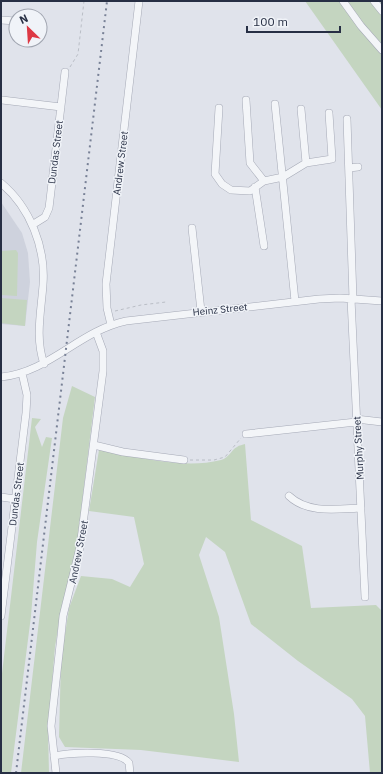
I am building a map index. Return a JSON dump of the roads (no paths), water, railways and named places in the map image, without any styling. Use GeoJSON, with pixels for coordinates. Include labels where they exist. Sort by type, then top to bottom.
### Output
{"type":"FeatureCollection","features":[{"type":"Feature","properties":{"kind":"street","name":"Andrew Street"},"geometry":{"type":"LineString","coordinates":[[111,324],[106,308],[106,284],[139,1]]}},
{"type":"Feature","properties":{"kind":"street"},"geometry":{"type":"LineString","coordinates":[[343,1],[361,26],[382,50]]}},
{"type":"Feature","properties":{"kind":"street"},"geometry":{"type":"LineString","coordinates":[[374,1],[382,11]]}},
{"type":"Feature","properties":{"kind":"street","name":"Dundas Street"},"geometry":{"type":"LineString","coordinates":[[32,225],[45,216],[49,208],[65,72]]}},
{"type":"Feature","properties":{"kind":"street"},"geometry":{"type":"LineString","coordinates":[[2,100],[61,107]]}},
{"type":"Feature","properties":{"kind":"street"},"geometry":{"type":"LineString","coordinates":[[246,100],[250,163],[264,181]]}},
{"type":"Feature","properties":{"kind":"street"},"geometry":{"type":"LineString","coordinates":[[275,104],[295,301]]}},
{"type":"Feature","properties":{"kind":"street"},"geometry":{"type":"LineString","coordinates":[[219,108],[215,174],[222,184],[231,190],[250,191],[264,181],[283,177],[306,163],[332,159],[329,113]]}},
{"type":"Feature","properties":{"kind":"street"},"geometry":{"type":"LineString","coordinates":[[302,109],[306,163]]}},
{"type":"Feature","properties":{"kind":"street","name":"Murphy Street"},"geometry":{"type":"LineString","coordinates":[[347,119],[356,420],[365,597]]}},
{"type":"Feature","properties":{"kind":"street"},"geometry":{"type":"LineString","coordinates":[[349,168],[358,167]]}},
{"type":"Feature","properties":{"kind":"street"},"geometry":{"type":"LineString","coordinates":[[1,183],[18,200],[32,225],[40,248],[43,268],[38,337],[40,352],[44,364]]}},
{"type":"Feature","properties":{"kind":"street"},"geometry":{"type":"LineString","coordinates":[[255,187],[264,246]]}},
{"type":"Feature","properties":{"kind":"street"},"geometry":{"type":"LineString","coordinates":[[192,228],[201,311]]}},
{"type":"Feature","properties":{"kind":"street","name":"Heinz Street"},"geometry":{"type":"LineString","coordinates":[[1,377],[22,373],[44,364],[111,324],[135,319],[295,301],[352,299],[382,301]]}},
{"type":"Feature","properties":{"kind":"street","name":"Andrew Street"},"geometry":{"type":"LineString","coordinates":[[56,773],[50,726],[61,630],[80,547],[104,363],[102,345],[96,332]]}},
{"type":"Feature","properties":{"kind":"street","name":"Dundas Street"},"geometry":{"type":"LineString","coordinates":[[1,616],[27,403],[26,386],[22,373]]}},
{"type":"Feature","properties":{"kind":"street"},"geometry":{"type":"LineString","coordinates":[[246,434],[356,420],[382,422]]}},
{"type":"Feature","properties":{"kind":"street"},"geometry":{"type":"LineString","coordinates":[[94,445],[123,452],[184,460]]}},
{"type":"Feature","properties":{"kind":"street"},"geometry":{"type":"LineString","coordinates":[[289,496],[297,503],[316,509],[361,508]]}},
{"type":"Feature","properties":{"kind":"street"},"geometry":{"type":"LineString","coordinates":[[1,497],[15,499]]}},
{"type":"Feature","properties":{"kind":"street"},"geometry":{"type":"LineString","coordinates":[[54,756],[78,752],[119,757],[127,760],[130,773]]}},
{"type":"Feature","properties":{"kind":"railway"},"geometry":{"type":"LineString","coordinates":[[16,773],[107,1]]}}]}
